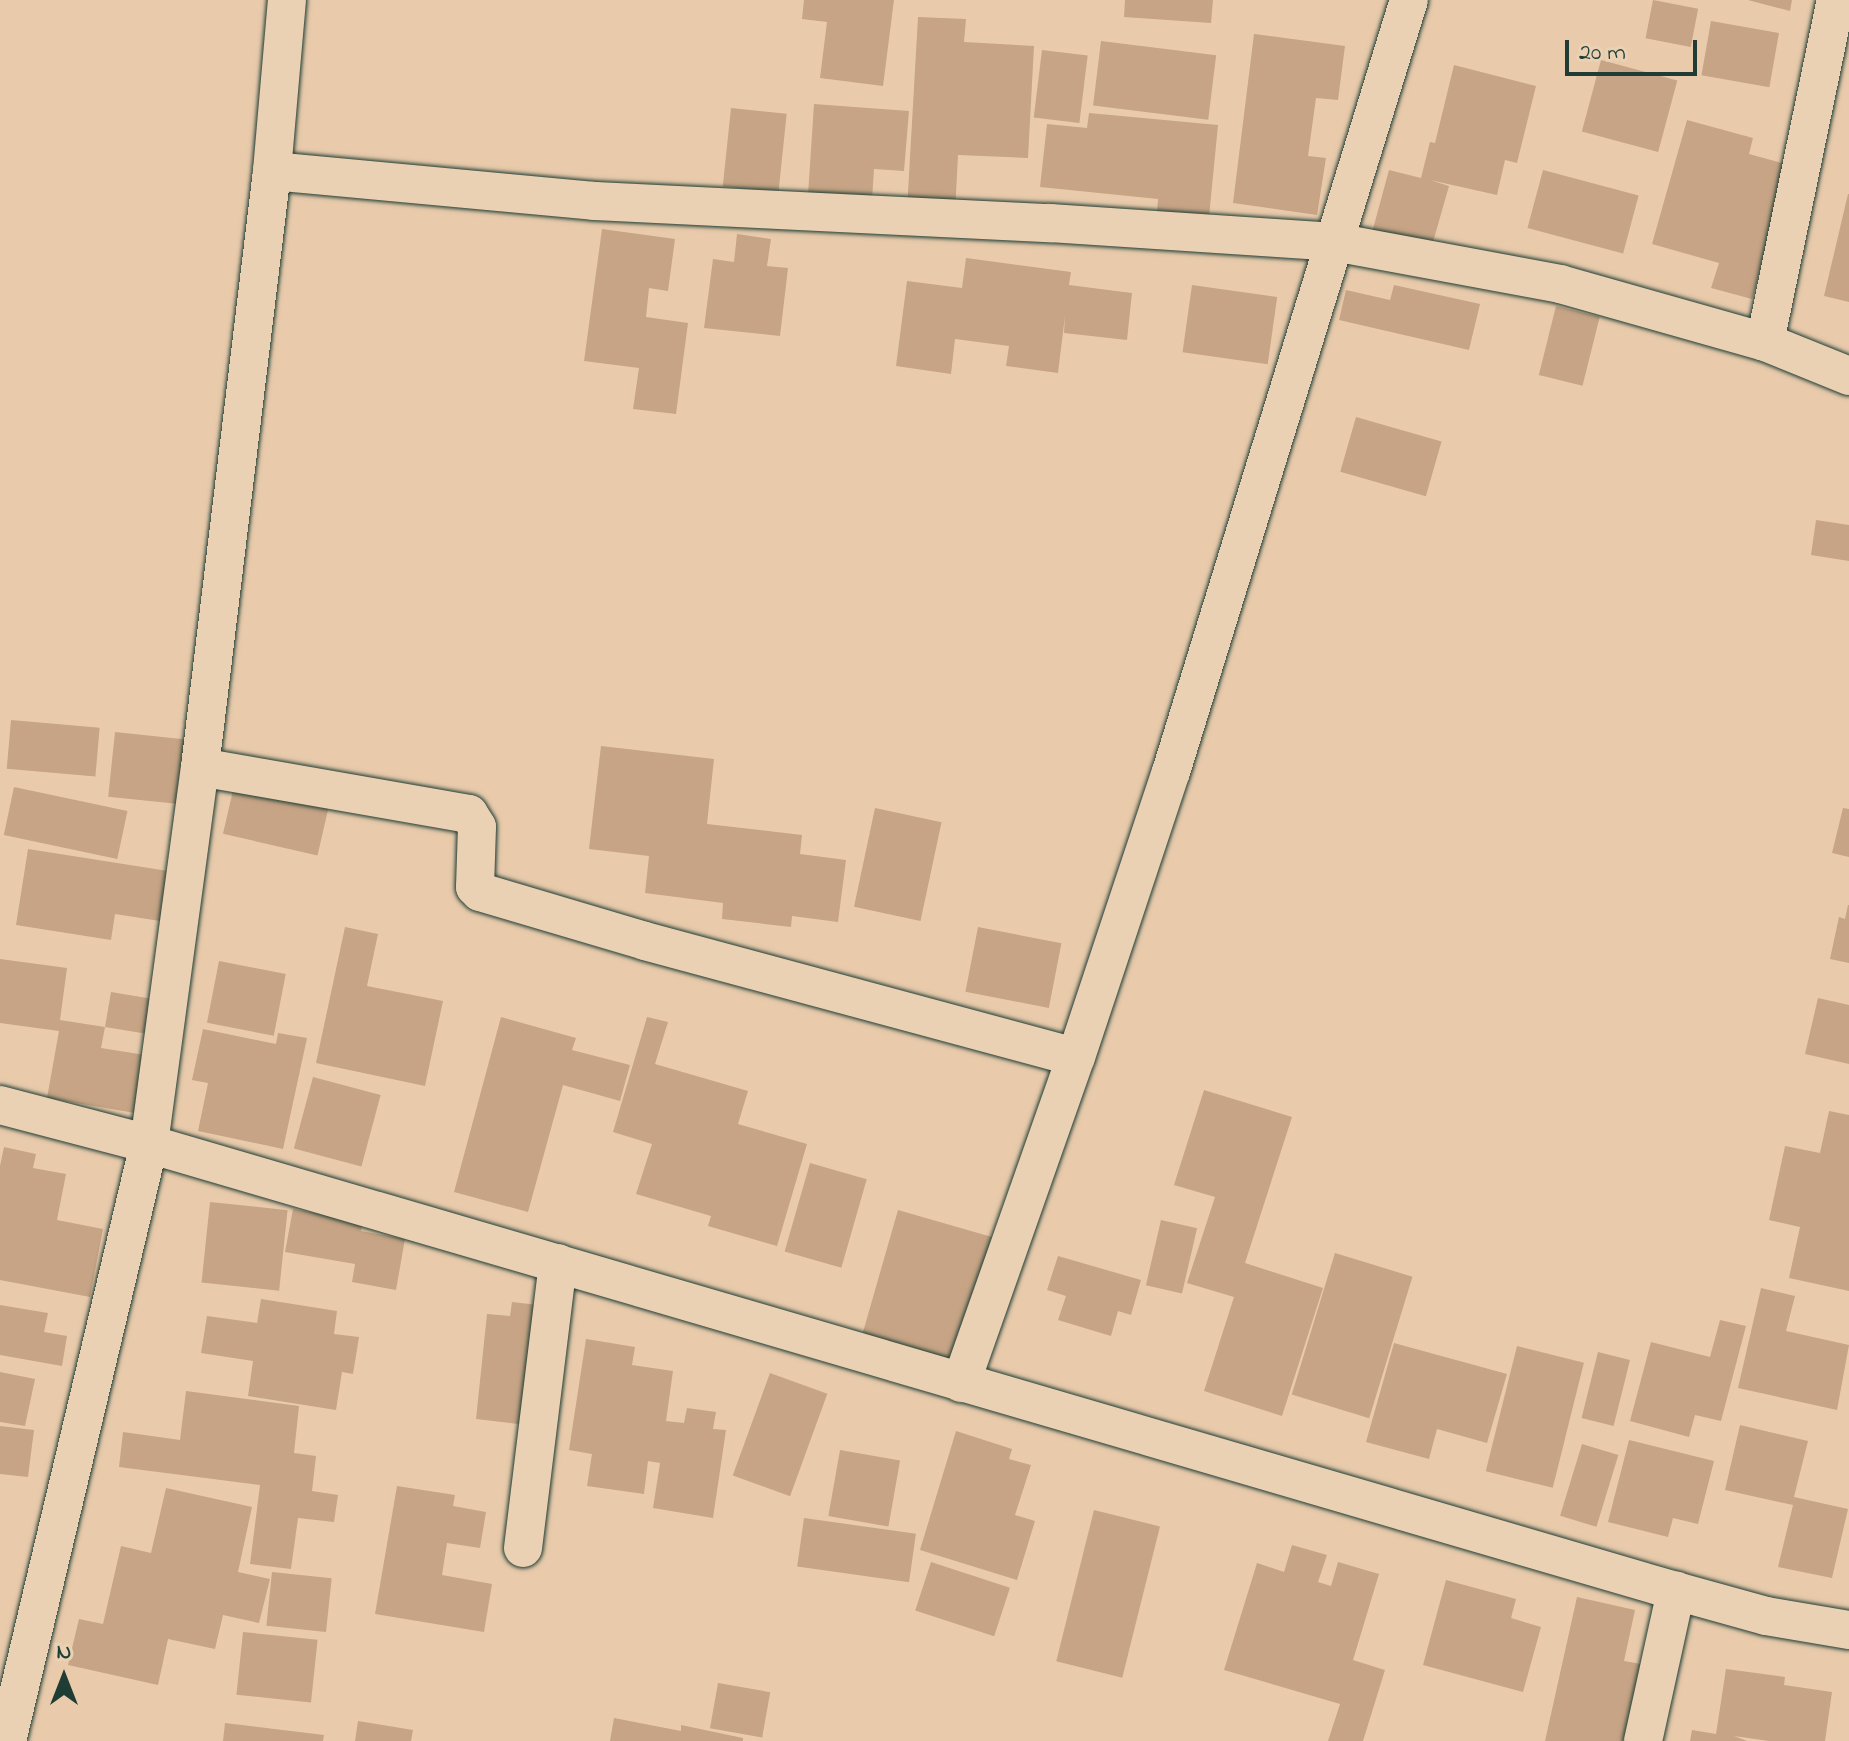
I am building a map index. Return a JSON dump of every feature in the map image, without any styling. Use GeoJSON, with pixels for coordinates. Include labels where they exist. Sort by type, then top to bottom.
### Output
{"type":"FeatureCollection","features":[{"type":"Feature","properties":{"kind":"street"},"geometry":{"type":"LineString","coordinates":[[7,1741],[149,1144],[200,767],[272,171],[287,0]]}},
{"type":"Feature","properties":{"kind":"street"},"geometry":{"type":"LineString","coordinates":[[961,1383],[1076,1057],[1171,772],[1409,0]]}},
{"type":"Feature","properties":{"kind":"street"},"geometry":{"type":"LineString","coordinates":[[1765,342],[1836,0]]}},
{"type":"Feature","properties":{"kind":"street"},"geometry":{"type":"LineString","coordinates":[[272,171],[594,201],[1050,223],[1334,242],[1560,284],[1765,342],[1849,376]]}},
{"type":"Feature","properties":{"kind":"street"},"geometry":{"type":"LineString","coordinates":[[200,767],[469,814],[477,827],[475,887],[480,892],[645,941],[1076,1057]]}},
{"type":"Feature","properties":{"kind":"street"},"geometry":{"type":"LineString","coordinates":[[0,1105],[149,1144],[1676,1591],[1766,1616],[1849,1630]]}},
{"type":"Feature","properties":{"kind":"street"},"geometry":{"type":"LineString","coordinates":[[523,1548],[558,1263]]}},
{"type":"Feature","properties":{"kind":"street"},"geometry":{"type":"LineString","coordinates":[[1643,1741],[1676,1591]]}},
{"type":"Feature","properties":{"kind":"building"},"geometry":{"type":"Polygon","coordinates":[[[804,0],[894,0],[883,86],[820,78],[827,22],[802,19],[804,0]]]}},
{"type":"Feature","properties":{"kind":"building"},"geometry":{"type":"Polygon","coordinates":[[[1125,0],[1213,0],[1211,23],[1124,17],[1125,0]]]}},
{"type":"Feature","properties":{"kind":"building"},"geometry":{"type":"Polygon","coordinates":[[[1653,0],[1698,9],[1691,47],[1646,38],[1653,0]]]}},
{"type":"Feature","properties":{"kind":"building"},"geometry":{"type":"Polygon","coordinates":[[[1748,0],[1792,0],[1790,11],[1748,0]]]}},
{"type":"Feature","properties":{"kind":"building"},"geometry":{"type":"Polygon","coordinates":[[[918,17],[966,19],[964,42],[1034,46],[1028,158],[958,155],[955,213],[907,210],[918,17]]]}},
{"type":"Feature","properties":{"kind":"building"},"geometry":{"type":"Polygon","coordinates":[[[1711,21],[1779,33],[1769,87],[1701,75],[1711,21]]]}},
{"type":"Feature","properties":{"kind":"building"},"geometry":{"type":"Polygon","coordinates":[[[1254,34],[1345,46],[1338,100],[1316,98],[1308,156],[1326,158],[1317,215],[1233,203],[1254,34]]]}},
{"type":"Feature","properties":{"kind":"building"},"geometry":{"type":"Polygon","coordinates":[[[1101,41],[1216,55],[1208,120],[1093,106],[1101,41]]]}},
{"type":"Feature","properties":{"kind":"building"},"geometry":{"type":"Polygon","coordinates":[[[1042,50],[1088,56],[1079,123],[1034,117],[1042,50]]]}},
{"type":"Feature","properties":{"kind":"building"},"geometry":{"type":"Polygon","coordinates":[[[1601,60],[1677,80],[1658,152],[1582,131],[1601,60]]]}},
{"type":"Feature","properties":{"kind":"building"},"geometry":{"type":"Polygon","coordinates":[[[1454,65],[1536,86],[1517,163],[1505,160],[1497,195],[1430,180],[1449,186],[1429,256],[1370,240],[1389,170],[1421,178],[1430,142],[1435,143],[1454,65]]]}},
{"type":"Feature","properties":{"kind":"building"},"geometry":{"type":"Polygon","coordinates":[[[814,104],[909,111],[904,171],[874,169],[872,200],[808,195],[814,104]]]}},
{"type":"Feature","properties":{"kind":"building"},"geometry":{"type":"Polygon","coordinates":[[[731,108],[787,114],[778,192],[723,187],[731,108]]]}},
{"type":"Feature","properties":{"kind":"building"},"geometry":{"type":"Polygon","coordinates":[[[1089,113],[1218,125],[1209,217],[1157,212],[1158,199],[1040,187],[1047,124],[1087,128],[1089,113]]]}},
{"type":"Feature","properties":{"kind":"building"},"geometry":{"type":"Polygon","coordinates":[[[1687,120],[1753,138],[1749,154],[1789,165],[1752,299],[1711,288],[1719,263],[1652,244],[1687,120]]]}},
{"type":"Feature","properties":{"kind":"building"},"geometry":{"type":"Polygon","coordinates":[[[1543,170],[1639,196],[1623,254],[1527,228],[1543,170]]]}},
{"type":"Feature","properties":{"kind":"building"},"geometry":{"type":"Polygon","coordinates":[[[1849,194],[1849,302],[1824,296],[1849,194]]]}},
{"type":"Feature","properties":{"kind":"building"},"geometry":{"type":"Polygon","coordinates":[[[602,229],[675,239],[668,291],[649,288],[646,317],[688,323],[676,414],[633,409],[639,368],[584,361],[602,229]]]}},
{"type":"Feature","properties":{"kind":"building"},"geometry":{"type":"Polygon","coordinates":[[[737,234],[771,239],[767,266],[788,268],[780,336],[704,328],[713,259],[734,262],[737,234]]]}},
{"type":"Feature","properties":{"kind":"building"},"geometry":{"type":"Polygon","coordinates":[[[966,258],[1071,272],[1069,285],[1132,293],[1127,340],[1064,333],[1065,316],[1058,373],[1006,366],[1009,346],[955,339],[951,374],[896,366],[907,281],[962,288],[966,258]]]}},
{"type":"Feature","properties":{"kind":"building"},"geometry":{"type":"Polygon","coordinates":[[[1192,285],[1277,297],[1268,364],[1183,352],[1192,285]]]}},
{"type":"Feature","properties":{"kind":"building"},"geometry":{"type":"Polygon","coordinates":[[[1394,285],[1480,304],[1469,350],[1339,320],[1346,290],[1390,300],[1394,285]]]}},
{"type":"Feature","properties":{"kind":"building"},"geometry":{"type":"Polygon","coordinates":[[[1556,306],[1600,317],[1582,386],[1539,375],[1556,306]]]}},
{"type":"Feature","properties":{"kind":"building"},"geometry":{"type":"Polygon","coordinates":[[[1356,417],[1442,442],[1426,496],[1340,472],[1356,417]]]}},
{"type":"Feature","properties":{"kind":"building"},"geometry":{"type":"Polygon","coordinates":[[[1816,520],[1849,525],[1849,561],[1811,555],[1816,520]]]}},
{"type":"Feature","properties":{"kind":"building"},"geometry":{"type":"Polygon","coordinates":[[[11,720],[100,728],[95,777],[7,769],[11,720]]]}},
{"type":"Feature","properties":{"kind":"building"},"geometry":{"type":"Polygon","coordinates":[[[115,732],[196,740],[189,805],[108,797],[115,732]]]}},
{"type":"Feature","properties":{"kind":"building"},"geometry":{"type":"Polygon","coordinates":[[[601,746],[714,759],[707,824],[802,835],[800,854],[846,860],[838,922],[792,916],[791,927],[722,919],[723,903],[645,893],[649,856],[589,849],[601,746]]]}},
{"type":"Feature","properties":{"kind":"building"},"geometry":{"type":"Polygon","coordinates":[[[234,786],[329,808],[317,856],[223,834],[234,786]]]}},
{"type":"Feature","properties":{"kind":"building"},"geometry":{"type":"Polygon","coordinates":[[[14,787],[127,811],[117,859],[4,835],[14,787]]]}},
{"type":"Feature","properties":{"kind":"building"},"geometry":{"type":"Polygon","coordinates":[[[875,808],[942,822],[921,921],[854,907],[875,808]]]}},
{"type":"Feature","properties":{"kind":"building"},"geometry":{"type":"Polygon","coordinates":[[[1843,808],[1849,809],[1849,857],[1832,853],[1843,808]]]}},
{"type":"Feature","properties":{"kind":"building"},"geometry":{"type":"Polygon","coordinates":[[[28,849],[168,871],[160,921],[115,914],[111,940],[16,925],[28,849]]]}},
{"type":"Feature","properties":{"kind":"building"},"geometry":{"type":"Polygon","coordinates":[[[1848,905],[1849,963],[1830,959],[1839,917],[1845,919],[1848,905]]]}},
{"type":"Feature","properties":{"kind":"building"},"geometry":{"type":"Polygon","coordinates":[[[345,927],[378,934],[367,986],[443,1001],[425,1086],[316,1063],[345,927]]]}},
{"type":"Feature","properties":{"kind":"building"},"geometry":{"type":"Polygon","coordinates":[[[978,927],[1061,943],[1049,1008],[965,992],[978,927]]]}},
{"type":"Feature","properties":{"kind":"building"},"geometry":{"type":"Polygon","coordinates":[[[0,959],[67,968],[60,1020],[105,1027],[101,1048],[145,1055],[135,1113],[47,1098],[59,1031],[0,1023],[0,959]]]}},
{"type":"Feature","properties":{"kind":"building"},"geometry":{"type":"Polygon","coordinates":[[[219,961],[286,974],[274,1036],[207,1023],[219,961]]]}},
{"type":"Feature","properties":{"kind":"building"},"geometry":{"type":"Polygon","coordinates":[[[111,992],[165,1001],[160,1036],[105,1027],[111,992]]]}},
{"type":"Feature","properties":{"kind":"building"},"geometry":{"type":"Polygon","coordinates":[[[1818,998],[1849,1005],[1849,1064],[1805,1054],[1818,998]]]}},
{"type":"Feature","properties":{"kind":"building"},"geometry":{"type":"Polygon","coordinates":[[[501,1017],[576,1038],[572,1050],[630,1065],[620,1101],[563,1085],[528,1212],[454,1192],[501,1017]]]}},
{"type":"Feature","properties":{"kind":"building"},"geometry":{"type":"Polygon","coordinates":[[[647,1017],[668,1022],[655,1064],[748,1091],[738,1124],[807,1144],[777,1246],[708,1226],[711,1216],[636,1194],[652,1144],[613,1132],[647,1017]]]}},
{"type":"Feature","properties":{"kind":"building"},"geometry":{"type":"Polygon","coordinates":[[[203,1029],[276,1044],[278,1033],[307,1038],[283,1149],[198,1131],[208,1083],[192,1080],[203,1029]]]}},
{"type":"Feature","properties":{"kind":"building"},"geometry":{"type":"Polygon","coordinates":[[[313,1077],[381,1095],[361,1167],[294,1148],[313,1077]]]}},
{"type":"Feature","properties":{"kind":"building"},"geometry":{"type":"Polygon","coordinates":[[[1204,1090],[1292,1117],[1245,1263],[1323,1288],[1282,1416],[1204,1391],[1234,1297],[1187,1283],[1215,1197],[1174,1185],[1204,1090]]]}},
{"type":"Feature","properties":{"kind":"building"},"geometry":{"type":"Polygon","coordinates":[[[1829,1111],[1849,1115],[1849,1291],[1789,1278],[1800,1227],[1769,1220],[1785,1146],[1820,1153],[1829,1111]]]}},
{"type":"Feature","properties":{"kind":"building"},"geometry":{"type":"Polygon","coordinates":[[[4,1147],[36,1154],[33,1168],[66,1174],[57,1220],[103,1229],[90,1297],[0,1280],[0,1166],[4,1147]]]}},
{"type":"Feature","properties":{"kind":"building"},"geometry":{"type":"Polygon","coordinates":[[[810,1163],[867,1179],[841,1268],[785,1251],[810,1163]]]}},
{"type":"Feature","properties":{"kind":"building"},"geometry":{"type":"Polygon","coordinates":[[[210,1202],[288,1210],[279,1291],[202,1283],[210,1202]]]}},
{"type":"Feature","properties":{"kind":"building"},"geometry":{"type":"Polygon","coordinates":[[[293,1209],[363,1222],[361,1231],[405,1239],[396,1290],[352,1282],[355,1264],[285,1252],[293,1209]]]}},
{"type":"Feature","properties":{"kind":"building"},"geometry":{"type":"Polygon","coordinates":[[[898,1210],[998,1239],[962,1364],[862,1335],[898,1210]]]}},
{"type":"Feature","properties":{"kind":"building"},"geometry":{"type":"Polygon","coordinates":[[[1161,1220],[1197,1228],[1182,1294],[1146,1285],[1161,1220]]]}},
{"type":"Feature","properties":{"kind":"building"},"geometry":{"type":"Polygon","coordinates":[[[1335,1253],[1412,1277],[1369,1418],[1292,1395],[1335,1253]]]}},
{"type":"Feature","properties":{"kind":"building"},"geometry":{"type":"Polygon","coordinates":[[[1058,1256],[1141,1280],[1131,1315],[1118,1311],[1111,1336],[1058,1320],[1066,1296],[1047,1290],[1058,1256]]]}},
{"type":"Feature","properties":{"kind":"building"},"geometry":{"type":"Polygon","coordinates":[[[1761,1288],[1795,1296],[1786,1331],[1849,1345],[1837,1410],[1738,1388],[1761,1288]]]}},
{"type":"Feature","properties":{"kind":"building"},"geometry":{"type":"Polygon","coordinates":[[[261,1299],[337,1311],[334,1334],[359,1337],[353,1374],[342,1372],[336,1410],[248,1396],[253,1361],[201,1353],[207,1316],[257,1323],[261,1299]]]}},
{"type":"Feature","properties":{"kind":"building"},"geometry":{"type":"Polygon","coordinates":[[[512,1302],[547,1306],[534,1426],[476,1419],[487,1314],[510,1316],[512,1302]]]}},
{"type":"Feature","properties":{"kind":"building"},"geometry":{"type":"Polygon","coordinates":[[[0,1305],[48,1313],[44,1332],[67,1336],[62,1366],[0,1355],[0,1305]]]}},
{"type":"Feature","properties":{"kind":"building"},"geometry":{"type":"Polygon","coordinates":[[[1720,1320],[1746,1326],[1721,1421],[1695,1415],[1689,1437],[1630,1421],[1651,1342],[1710,1357],[1720,1320]]]}},
{"type":"Feature","properties":{"kind":"building"},"geometry":{"type":"Polygon","coordinates":[[[586,1339],[635,1347],[632,1365],[673,1371],[666,1421],[684,1423],[687,1408],[716,1412],[713,1429],[726,1430],[713,1518],[653,1508],[660,1463],[648,1461],[644,1494],[587,1486],[592,1454],[569,1450],[586,1339]]]}},
{"type":"Feature","properties":{"kind":"building"},"geometry":{"type":"Polygon","coordinates":[[[1394,1343],[1507,1374],[1487,1443],[1437,1429],[1429,1459],[1366,1442],[1394,1343]]]}},
{"type":"Feature","properties":{"kind":"building"},"geometry":{"type":"Polygon","coordinates":[[[1517,1346],[1584,1363],[1553,1488],[1486,1471],[1517,1346]]]}},
{"type":"Feature","properties":{"kind":"building"},"geometry":{"type":"Polygon","coordinates":[[[1598,1352],[1630,1360],[1614,1426],[1582,1418],[1598,1352]]]}},
{"type":"Feature","properties":{"kind":"building"},"geometry":{"type":"Polygon","coordinates":[[[0,1372],[35,1379],[25,1426],[0,1422],[0,1372]]]}},
{"type":"Feature","properties":{"kind":"building"},"geometry":{"type":"Polygon","coordinates":[[[770,1373],[827,1394],[790,1496],[733,1475],[770,1373]]]}},
{"type":"Feature","properties":{"kind":"building"},"geometry":{"type":"Polygon","coordinates":[[[186,1391],[299,1406],[294,1453],[316,1456],[312,1491],[338,1495],[334,1522],[298,1518],[291,1569],[250,1564],[260,1485],[119,1467],[123,1432],[180,1440],[186,1391]]]}},
{"type":"Feature","properties":{"kind":"building"},"geometry":{"type":"Polygon","coordinates":[[[1740,1425],[1808,1441],[1794,1497],[1848,1509],[1832,1578],[1778,1567],[1793,1505],[1725,1490],[1740,1425]]]}},
{"type":"Feature","properties":{"kind":"building"},"geometry":{"type":"Polygon","coordinates":[[[0,1426],[34,1430],[28,1477],[0,1474],[0,1426]]]}},
{"type":"Feature","properties":{"kind":"building"},"geometry":{"type":"Polygon","coordinates":[[[956,1431],[1012,1449],[1009,1459],[1031,1465],[1015,1515],[1035,1521],[1017,1580],[920,1550],[956,1431]]]}},
{"type":"Feature","properties":{"kind":"building"},"geometry":{"type":"Polygon","coordinates":[[[1629,1440],[1714,1461],[1698,1524],[1673,1518],[1668,1537],[1608,1522],[1629,1440]]]}},
{"type":"Feature","properties":{"kind":"building"},"geometry":{"type":"Polygon","coordinates":[[[1582,1444],[1618,1455],[1596,1527],[1560,1516],[1582,1444]]]}},
{"type":"Feature","properties":{"kind":"building"},"geometry":{"type":"Polygon","coordinates":[[[840,1450],[900,1461],[888,1527],[828,1516],[840,1450]]]}},
{"type":"Feature","properties":{"kind":"building"},"geometry":{"type":"Polygon","coordinates":[[[397,1486],[455,1495],[453,1506],[486,1512],[480,1548],[447,1543],[442,1575],[492,1584],[484,1632],[375,1614],[397,1486]]]}},
{"type":"Feature","properties":{"kind":"building"},"geometry":{"type":"Polygon","coordinates":[[[166,1488],[252,1507],[238,1572],[270,1579],[259,1623],[223,1615],[215,1649],[168,1639],[158,1685],[68,1665],[79,1619],[103,1624],[121,1546],[151,1553],[166,1488]]]}},
{"type":"Feature","properties":{"kind":"building"},"geometry":{"type":"Polygon","coordinates":[[[1094,1510],[1160,1526],[1122,1678],[1056,1661],[1094,1510]]]}},
{"type":"Feature","properties":{"kind":"building"},"geometry":{"type":"Polygon","coordinates":[[[804,1518],[916,1534],[909,1582],[797,1567],[804,1518]]]}},
{"type":"Feature","properties":{"kind":"building"},"geometry":{"type":"Polygon","coordinates":[[[1292,1545],[1327,1555],[1318,1582],[1331,1586],[1338,1562],[1379,1574],[1353,1660],[1385,1670],[1363,1741],[1328,1741],[1340,1704],[1224,1670],[1257,1563],[1284,1572],[1292,1545]]]}},
{"type":"Feature","properties":{"kind":"building"},"geometry":{"type":"Polygon","coordinates":[[[931,1562],[1010,1588],[994,1636],[915,1611],[931,1562]]]}},
{"type":"Feature","properties":{"kind":"building"},"geometry":{"type":"Polygon","coordinates":[[[272,1572],[332,1578],[326,1632],[266,1626],[272,1572]]]}},
{"type":"Feature","properties":{"kind":"building"},"geometry":{"type":"Polygon","coordinates":[[[1446,1580],[1516,1599],[1511,1618],[1541,1627],[1523,1692],[1423,1665],[1446,1580]]]}},
{"type":"Feature","properties":{"kind":"building"},"geometry":{"type":"Polygon","coordinates":[[[1577,1597],[1635,1610],[1624,1661],[1641,1664],[1624,1741],[1545,1741],[1577,1597]]]}},
{"type":"Feature","properties":{"kind":"building"},"geometry":{"type":"Polygon","coordinates":[[[243,1632],[318,1640],[311,1702],[236,1695],[243,1632]]]}},
{"type":"Feature","properties":{"kind":"building"},"geometry":{"type":"Polygon","coordinates":[[[1726,1669],[1785,1677],[1784,1685],[1832,1692],[1825,1741],[1769,1741],[1734,1736],[1747,1741],[1690,1741],[1692,1730],[1716,1734],[1726,1669]]]}},
{"type":"Feature","properties":{"kind":"building"},"geometry":{"type":"Polygon","coordinates":[[[718,1683],[770,1692],[762,1738],[710,1728],[718,1683]]]}},
{"type":"Feature","properties":{"kind":"building"},"geometry":{"type":"Polygon","coordinates":[[[614,1718],[681,1731],[681,1725],[743,1738],[743,1741],[610,1741],[614,1718]]]}},
{"type":"Feature","properties":{"kind":"building"},"geometry":{"type":"Polygon","coordinates":[[[358,1721],[413,1730],[411,1741],[355,1741],[358,1721]]]}},
{"type":"Feature","properties":{"kind":"building"},"geometry":{"type":"Polygon","coordinates":[[[225,1723],[324,1735],[323,1741],[223,1741],[225,1723]]]}}]}
